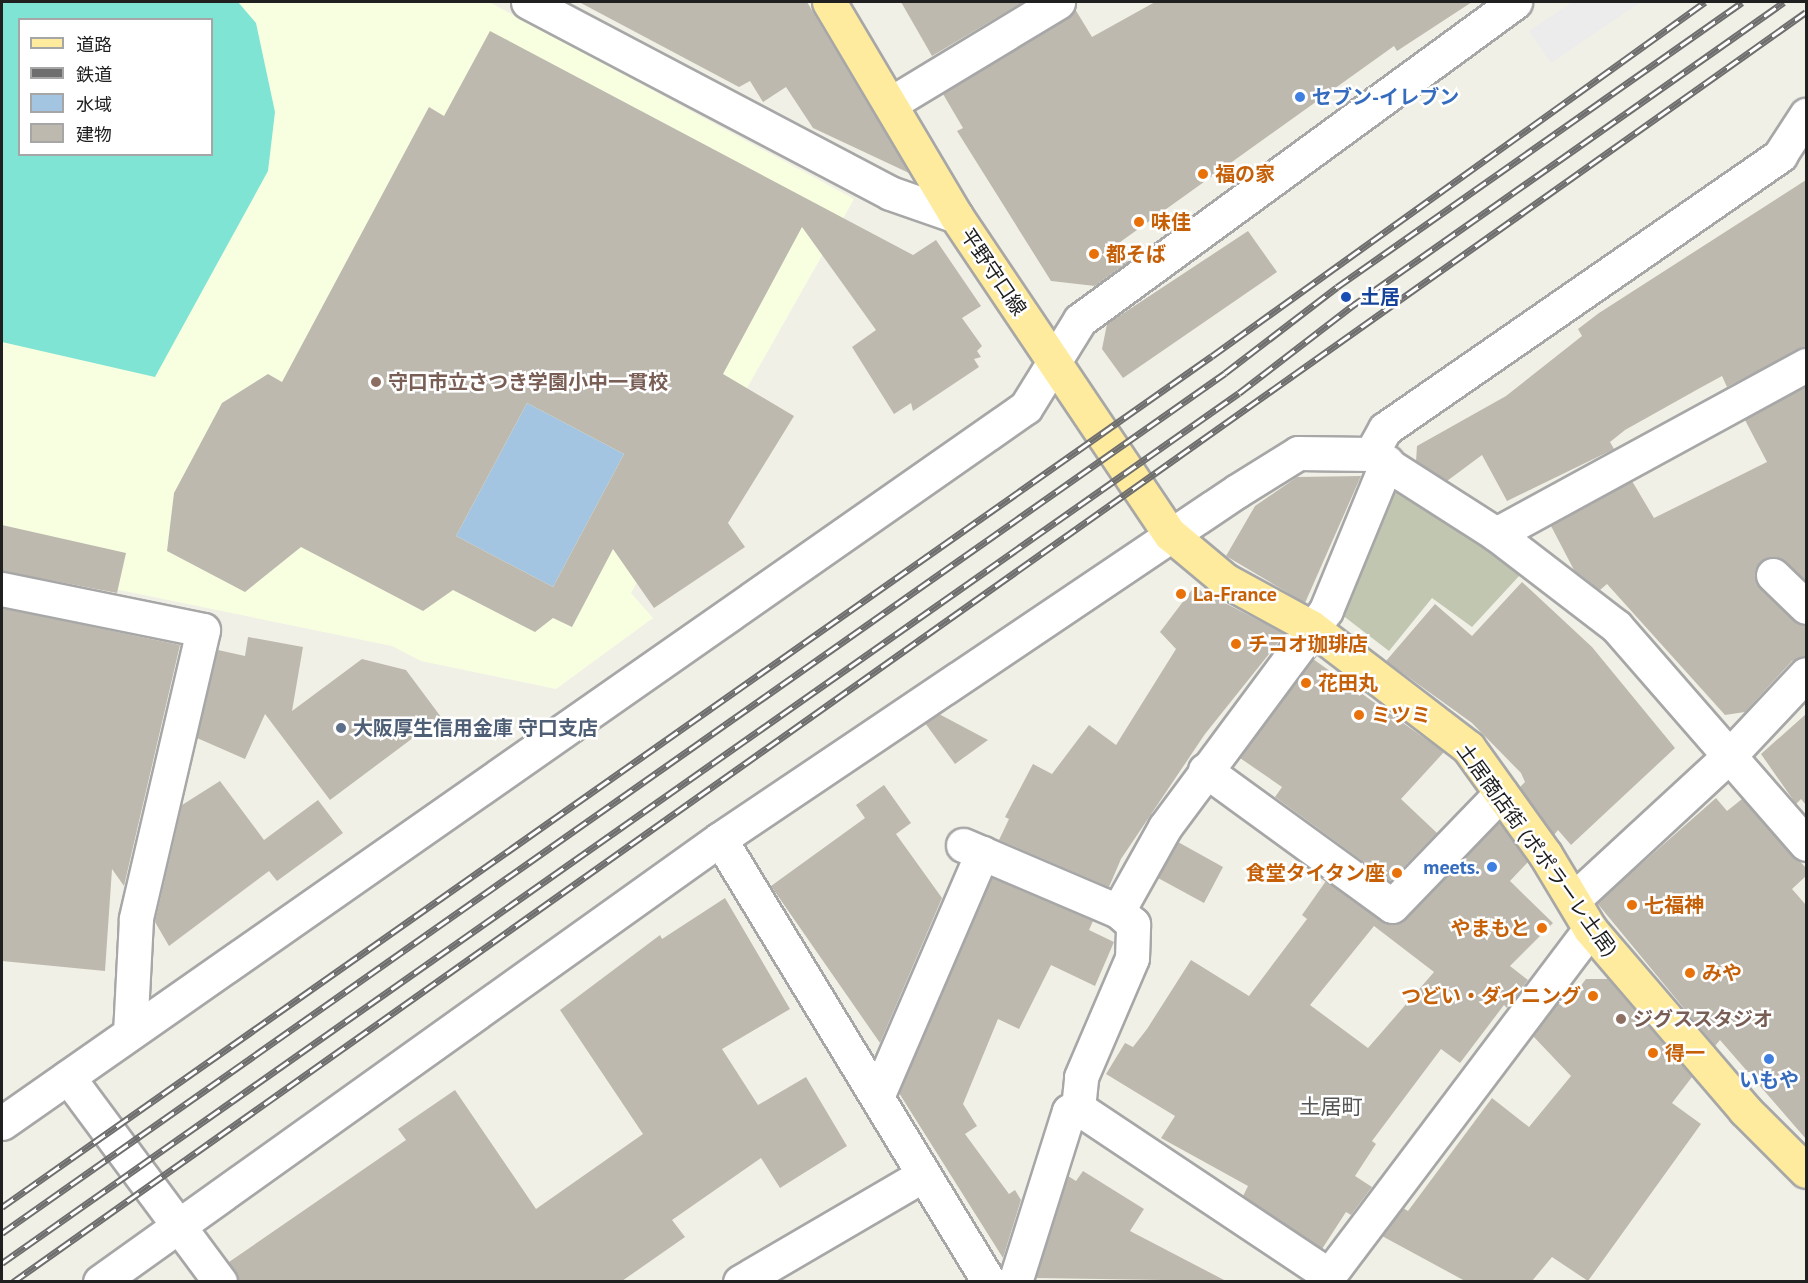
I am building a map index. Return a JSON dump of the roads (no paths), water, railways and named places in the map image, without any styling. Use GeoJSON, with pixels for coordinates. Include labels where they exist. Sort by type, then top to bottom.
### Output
{"type":"FeatureCollection","features":[{"type":"Feature","properties":{"kind":"main road","name":"平野守口線"},"geometry":{"type":"LineString","coordinates":[[829,2],[893,102],[956,216],[1170,534]]}},
{"type":"Feature","properties":{"kind":"main road","name":"土居商店街 (ポポラーレ土居)"},"geometry":{"type":"LineString","coordinates":[[1170,534],[1225,580],[1311,627],[1468,747],[1574,899],[1590,929],[1745,1110],[1806,1171]]}},
{"type":"Feature","properties":{"kind":"street"},"geometry":{"type":"LineString","coordinates":[[528,2],[890,193],[956,216]]}},
{"type":"Feature","properties":{"kind":"street"},"geometry":{"type":"LineString","coordinates":[[893,102],[1058,2]]}},
{"type":"Feature","properties":{"kind":"street"},"geometry":{"type":"LineString","coordinates":[[2,1123],[1026,407],[1080,320],[1515,2]]}},
{"type":"Feature","properties":{"kind":"street"},"geometry":{"type":"LineString","coordinates":[[1118,911],[1205,770],[1326,610],[1379,458],[1385,429],[1780,155],[1806,115]]}},
{"type":"Feature","properties":{"kind":"street"},"geometry":{"type":"LineString","coordinates":[[1496,534],[1806,365]]}},
{"type":"Feature","properties":{"kind":"street"},"geometry":{"type":"LineString","coordinates":[[100,1281],[179,1221],[720,839],[1170,534],[1298,453],[1379,458],[1496,534],[1616,626],[1806,844]]}},
{"type":"Feature","properties":{"kind":"street"},"geometry":{"type":"LineString","coordinates":[[1773,574],[1806,607]]}},
{"type":"Feature","properties":{"kind":"street"},"geometry":{"type":"LineString","coordinates":[[2,589],[203,630],[136,919],[130,1032]]}},
{"type":"Feature","properties":{"kind":"street"},"geometry":{"type":"LineString","coordinates":[[1574,899],[1729,756],[1806,674]]}},
{"type":"Feature","properties":{"kind":"street"},"geometry":{"type":"LineString","coordinates":[[1205,770],[1392,906],[1501,793]]}},
{"type":"Feature","properties":{"kind":"street"},"geometry":{"type":"LineString","coordinates":[[720,839],[989,1281]]}},
{"type":"Feature","properties":{"kind":"street"},"geometry":{"type":"LineString","coordinates":[[878,1097],[973,849],[1118,911],[1133,924],[1132,958],[1081,1077],[1078,1108]]}},
{"type":"Feature","properties":{"kind":"street"},"geometry":{"type":"LineString","coordinates":[[1078,1108],[1326,1278],[1590,929]]}},
{"type":"Feature","properties":{"kind":"street"},"geometry":{"type":"LineString","coordinates":[[68,1077],[179,1221],[220,1281]]}},
{"type":"Feature","properties":{"kind":"street"},"geometry":{"type":"LineString","coordinates":[[1015,1281],[1070,1111],[1078,1108]]}},
{"type":"Feature","properties":{"kind":"street"},"geometry":{"type":"LineString","coordinates":[[740,1281],[923,1175]]}},
{"type":"Feature","properties":{"kind":"water"},"geometry":{"type":"Polygon","coordinates":[[[527,403],[624,454],[553,587],[456,536],[527,403]]]}},
{"type":"Feature","properties":{"kind":"railway"},"geometry":{"type":"LineString","coordinates":[[2,1207],[1212,356],[1705,2]]}},
{"type":"Feature","properties":{"kind":"railway"},"geometry":{"type":"LineString","coordinates":[[2,1233],[1225,373],[1337,287],[1742,2]]}},
{"type":"Feature","properties":{"kind":"railway"},"geometry":{"type":"LineString","coordinates":[[2,1263],[1239,393],[1352,306],[1784,2]]}},
{"type":"Feature","properties":{"kind":"railway"},"geometry":{"type":"LineString","coordinates":[[13,1282],[1806,12]]}},
{"type":"Feature","properties":{"kind":"place","name":"セブン-イレブン"},"geometry":{"type":"Point","coordinates":[1300,97]}},
{"type":"Feature","properties":{"kind":"place","name":"福の家"},"geometry":{"type":"Point","coordinates":[1203,174]}},
{"type":"Feature","properties":{"kind":"place","name":"味佳"},"geometry":{"type":"Point","coordinates":[1139,222]}},
{"type":"Feature","properties":{"kind":"place","name":"都そば"},"geometry":{"type":"Point","coordinates":[1094,254]}},
{"type":"Feature","properties":{"kind":"place","name":"土居"},"geometry":{"type":"Point","coordinates":[1346,297]}},
{"type":"Feature","properties":{"kind":"place","name":"守口市立さつき学園小中一貫校"},"geometry":{"type":"Point","coordinates":[376,382]}},
{"type":"Feature","properties":{"kind":"place","name":"La-France"},"geometry":{"type":"Point","coordinates":[1181,594]}},
{"type":"Feature","properties":{"kind":"place","name":"チコオ珈琲店"},"geometry":{"type":"Point","coordinates":[1236,644]}},
{"type":"Feature","properties":{"kind":"place","name":"花田丸"},"geometry":{"type":"Point","coordinates":[1306,683]}},
{"type":"Feature","properties":{"kind":"place","name":"ミツミ"},"geometry":{"type":"Point","coordinates":[1359,715]}},
{"type":"Feature","properties":{"kind":"place","name":"大阪厚生信用金庫 守口支店"},"geometry":{"type":"Point","coordinates":[341,728]}},
{"type":"Feature","properties":{"kind":"place","name":"meets."},"geometry":{"type":"Point","coordinates":[1492,867]}},
{"type":"Feature","properties":{"kind":"place","name":"食堂タイタン座"},"geometry":{"type":"Point","coordinates":[1397,873]}},
{"type":"Feature","properties":{"kind":"place","name":"七福神"},"geometry":{"type":"Point","coordinates":[1632,905]}},
{"type":"Feature","properties":{"kind":"place","name":"やまもと"},"geometry":{"type":"Point","coordinates":[1542,928]}},
{"type":"Feature","properties":{"kind":"place","name":"みや"},"geometry":{"type":"Point","coordinates":[1690,973]}},
{"type":"Feature","properties":{"kind":"place","name":"つどい・ダイニング"},"geometry":{"type":"Point","coordinates":[1593,996]}},
{"type":"Feature","properties":{"kind":"place","name":"ジグススタジオ"},"geometry":{"type":"Point","coordinates":[1621,1019]}},
{"type":"Feature","properties":{"kind":"place","name":"得一"},"geometry":{"type":"Point","coordinates":[1653,1053]}},
{"type":"Feature","properties":{"kind":"place","name":"いもや"},"geometry":{"type":"Point","coordinates":[1769,1059]}},
{"type":"Feature","properties":{"kind":"district","name":"土居町"},"geometry":{"type":"Point","coordinates":[1331,1107]}}]}
